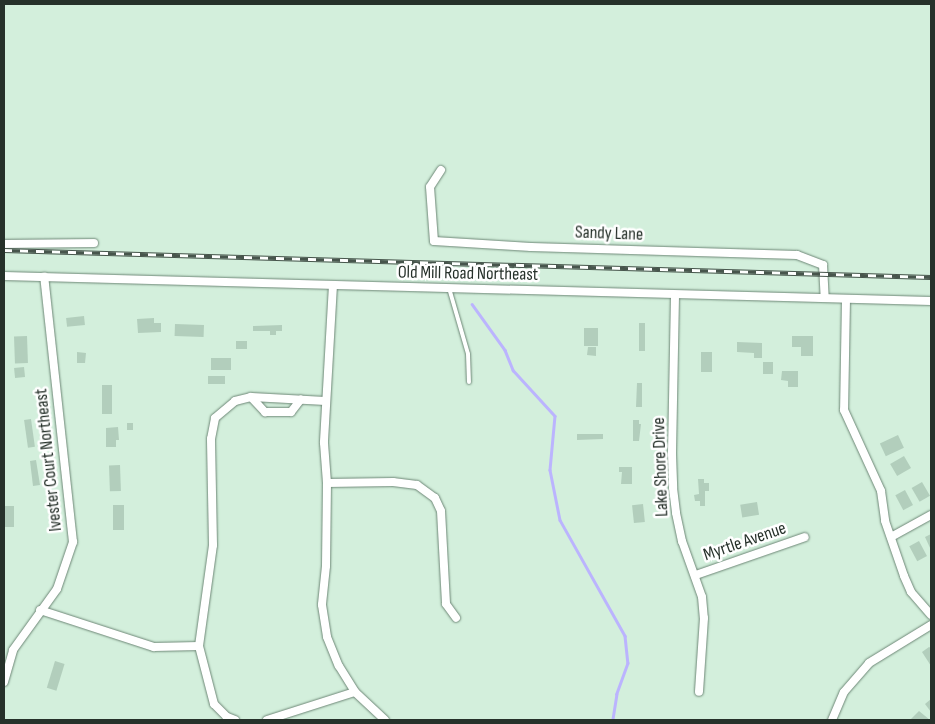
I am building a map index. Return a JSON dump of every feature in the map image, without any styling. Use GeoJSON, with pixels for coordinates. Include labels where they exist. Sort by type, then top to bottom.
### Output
{"type":"FeatureCollection","features":[{"type":"Feature","properties":{"kind":"street","name":"Sandy Lane"},"geometry":{"type":"LineString","coordinates":[[441,170],[430,187],[434,241],[531,247],[798,255],[823,265],[825,298]]}},
{"type":"Feature","properties":{"kind":"street"},"geometry":{"type":"LineString","coordinates":[[4,244],[94,243]]}},
{"type":"Feature","properties":{"kind":"street","name":"Old Mill Road Northeast"},"geometry":{"type":"LineString","coordinates":[[4,276],[675,296],[931,301]]}},
{"type":"Feature","properties":{"kind":"street","name":"Ivester Court Northeast"},"geometry":{"type":"LineString","coordinates":[[4,682],[13,650],[40,610],[57,589],[73,542],[44,277]]}},
{"type":"Feature","properties":{"kind":"street"},"geometry":{"type":"LineString","coordinates":[[333,285],[324,443],[327,483],[326,566],[322,605],[327,637],[340,666],[355,692],[385,720]]}},
{"type":"Feature","properties":{"kind":"street","name":"Lake Shore Drive"},"geometry":{"type":"LineString","coordinates":[[675,296],[673,488],[682,541],[696,574],[702,597],[704,618],[699,692]]}},
{"type":"Feature","properties":{"kind":"street"},"geometry":{"type":"LineString","coordinates":[[846,299],[844,410],[848,423],[876,478],[891,537],[911,592],[931,615]]}},
{"type":"Feature","properties":{"kind":"street"},"geometry":{"type":"LineString","coordinates":[[235,720],[227,717],[214,704],[199,646],[213,545],[211,439],[215,418],[234,401],[250,397],[326,400]]}},
{"type":"Feature","properties":{"kind":"street"},"geometry":{"type":"LineString","coordinates":[[250,397],[265,412],[290,412],[300,399]]}},
{"type":"Feature","properties":{"kind":"street"},"geometry":{"type":"LineString","coordinates":[[327,483],[393,482],[417,485],[435,498],[441,511],[446,604],[456,618]]}},
{"type":"Feature","properties":{"kind":"street"},"geometry":{"type":"LineString","coordinates":[[891,537],[931,515]]}},
{"type":"Feature","properties":{"kind":"street","name":"Myrtle Avenue"},"geometry":{"type":"LineString","coordinates":[[696,574],[805,537]]}},
{"type":"Feature","properties":{"kind":"street"},"geometry":{"type":"LineString","coordinates":[[40,610],[154,647],[199,646]]}},
{"type":"Feature","properties":{"kind":"street"},"geometry":{"type":"LineString","coordinates":[[832,720],[844,692],[869,663],[931,625]]}},
{"type":"Feature","properties":{"kind":"street"},"geometry":{"type":"LineString","coordinates":[[267,720],[355,692]]}},
{"type":"Feature","properties":{"kind":"lane"},"geometry":{"type":"LineString","coordinates":[[449,288],[468,354],[469,382]]}},
{"type":"Feature","properties":{"kind":"building"},"geometry":{"type":"Polygon","coordinates":[[[84,316],[85,325],[67,327],[66,318],[84,316]]]}},
{"type":"Feature","properties":{"kind":"building"},"geometry":{"type":"Polygon","coordinates":[[[154,318],[154,323],[161,323],[161,332],[138,333],[137,319],[154,318]]]}},
{"type":"Feature","properties":{"kind":"building"},"geometry":{"type":"Polygon","coordinates":[[[639,323],[645,323],[645,351],[639,351],[639,323]]]}},
{"type":"Feature","properties":{"kind":"building"},"geometry":{"type":"Polygon","coordinates":[[[175,324],[204,325],[204,337],[175,336],[175,324]]]}},
{"type":"Feature","properties":{"kind":"building"},"geometry":{"type":"Polygon","coordinates":[[[282,325],[282,331],[276,331],[276,335],[270,335],[270,331],[253,331],[253,326],[282,325]]]}},
{"type":"Feature","properties":{"kind":"building"},"geometry":{"type":"Polygon","coordinates":[[[584,328],[598,328],[598,346],[584,346],[584,328]]]}},
{"type":"Feature","properties":{"kind":"building"},"geometry":{"type":"Polygon","coordinates":[[[14,336],[27,336],[28,363],[15,363],[14,336]]]}},
{"type":"Feature","properties":{"kind":"building"},"geometry":{"type":"Polygon","coordinates":[[[792,336],[813,336],[813,356],[801,356],[801,347],[792,347],[792,336]]]}},
{"type":"Feature","properties":{"kind":"building"},"geometry":{"type":"Polygon","coordinates":[[[236,341],[247,341],[247,349],[236,349],[236,341]]]}},
{"type":"Feature","properties":{"kind":"building"},"geometry":{"type":"Polygon","coordinates":[[[737,342],[762,343],[762,358],[754,358],[754,353],[737,352],[737,342]]]}},
{"type":"Feature","properties":{"kind":"building"},"geometry":{"type":"Polygon","coordinates":[[[588,347],[596,347],[596,356],[587,355],[588,347]]]}},
{"type":"Feature","properties":{"kind":"building"},"geometry":{"type":"Polygon","coordinates":[[[77,352],[86,353],[85,363],[77,363],[77,352]]]}},
{"type":"Feature","properties":{"kind":"building"},"geometry":{"type":"Polygon","coordinates":[[[701,352],[712,352],[712,372],[701,372],[701,352]]]}},
{"type":"Feature","properties":{"kind":"building"},"geometry":{"type":"Polygon","coordinates":[[[211,358],[231,358],[231,370],[211,370],[211,358]]]}},
{"type":"Feature","properties":{"kind":"building"},"geometry":{"type":"Polygon","coordinates":[[[763,362],[773,362],[773,374],[763,374],[763,362]]]}},
{"type":"Feature","properties":{"kind":"building"},"geometry":{"type":"Polygon","coordinates":[[[24,367],[25,377],[15,378],[14,368],[24,367]]]}},
{"type":"Feature","properties":{"kind":"building"},"geometry":{"type":"Polygon","coordinates":[[[782,371],[798,371],[798,387],[788,387],[788,381],[781,380],[782,371]]]}},
{"type":"Feature","properties":{"kind":"building"},"geometry":{"type":"Polygon","coordinates":[[[208,376],[225,376],[225,384],[208,384],[208,376]]]}},
{"type":"Feature","properties":{"kind":"building"},"geometry":{"type":"Polygon","coordinates":[[[637,383],[642,383],[642,407],[636,407],[637,383]]]}},
{"type":"Feature","properties":{"kind":"building"},"geometry":{"type":"Polygon","coordinates":[[[102,385],[112,385],[112,414],[102,414],[102,385]]]}},
{"type":"Feature","properties":{"kind":"building"},"geometry":{"type":"Polygon","coordinates":[[[31,419],[35,447],[28,448],[24,420],[31,419]]]}},
{"type":"Feature","properties":{"kind":"building"},"geometry":{"type":"Polygon","coordinates":[[[633,420],[639,420],[639,424],[641,424],[639,441],[633,441],[633,420]]]}},
{"type":"Feature","properties":{"kind":"building"},"geometry":{"type":"Polygon","coordinates":[[[127,423],[133,423],[133,430],[127,430],[127,423]]]}},
{"type":"Feature","properties":{"kind":"building"},"geometry":{"type":"Polygon","coordinates":[[[118,427],[119,440],[116,440],[116,447],[106,447],[106,428],[118,427]]]}},
{"type":"Feature","properties":{"kind":"building"},"geometry":{"type":"Polygon","coordinates":[[[577,434],[603,434],[603,439],[577,440],[577,434]]]}},
{"type":"Feature","properties":{"kind":"building"},"geometry":{"type":"Polygon","coordinates":[[[898,435],[904,448],[886,456],[880,443],[898,435]]]}},
{"type":"Feature","properties":{"kind":"building"},"geometry":{"type":"Polygon","coordinates":[[[904,456],[911,468],[897,476],[890,464],[904,456]]]}},
{"type":"Feature","properties":{"kind":"building"},"geometry":{"type":"Polygon","coordinates":[[[36,460],[40,485],[33,486],[30,461],[36,460]]]}},
{"type":"Feature","properties":{"kind":"building"},"geometry":{"type":"Polygon","coordinates":[[[109,465],[120,465],[121,491],[110,491],[109,465]]]}},
{"type":"Feature","properties":{"kind":"building"},"geometry":{"type":"Polygon","coordinates":[[[619,467],[632,467],[632,484],[621,484],[622,472],[619,472],[619,467]]]}},
{"type":"Feature","properties":{"kind":"building"},"geometry":{"type":"Polygon","coordinates":[[[698,479],[704,479],[704,483],[709,483],[709,491],[705,491],[705,506],[700,506],[700,501],[695,501],[694,495],[699,494],[698,479]]]}},
{"type":"Feature","properties":{"kind":"building"},"geometry":{"type":"Polygon","coordinates":[[[922,482],[930,496],[920,502],[912,488],[922,482]]]}},
{"type":"Feature","properties":{"kind":"building"},"geometry":{"type":"Polygon","coordinates":[[[905,490],[913,505],[903,510],[895,495],[905,490]]]}},
{"type":"Feature","properties":{"kind":"building"},"geometry":{"type":"Polygon","coordinates":[[[757,502],[759,515],[742,517],[740,505],[757,502]]]}},
{"type":"Feature","properties":{"kind":"building"},"geometry":{"type":"Polygon","coordinates":[[[643,504],[645,522],[634,523],[632,505],[643,504]]]}},
{"type":"Feature","properties":{"kind":"building"},"geometry":{"type":"Polygon","coordinates":[[[113,505],[124,505],[124,530],[113,530],[113,505]]]}},
{"type":"Feature","properties":{"kind":"building"},"geometry":{"type":"Polygon","coordinates":[[[4,506],[14,506],[14,527],[4,527],[4,506]]]}},
{"type":"Feature","properties":{"kind":"building"},"geometry":{"type":"Polygon","coordinates":[[[931,534],[931,550],[925,537],[931,534]]]}},
{"type":"Feature","properties":{"kind":"building"},"geometry":{"type":"Polygon","coordinates":[[[919,541],[927,556],[917,561],[909,546],[919,541]]]}},
{"type":"Feature","properties":{"kind":"building"},"geometry":{"type":"Polygon","coordinates":[[[929,647],[931,648],[931,666],[922,652],[929,647]]]}},
{"type":"Feature","properties":{"kind":"building"},"geometry":{"type":"Polygon","coordinates":[[[55,661],[65,664],[56,691],[47,688],[55,661]]]}},
{"type":"Feature","properties":{"kind":"building"},"geometry":{"type":"Polygon","coordinates":[[[931,699],[931,712],[925,704],[931,699]]]}},
{"type":"Feature","properties":{"kind":"building"},"geometry":{"type":"Polygon","coordinates":[[[919,711],[930,720],[910,720],[919,711]]]}},
{"type":"Feature","properties":{"kind":"waterway"},"geometry":{"type":"LineString","coordinates":[[472,304],[505,350],[513,370],[555,416],[550,470],[560,520],[625,636],[628,663],[617,694],[613,720]]}},
{"type":"Feature","properties":{"kind":"railway"},"geometry":{"type":"LineString","coordinates":[[4,250],[931,277]]}}]}
